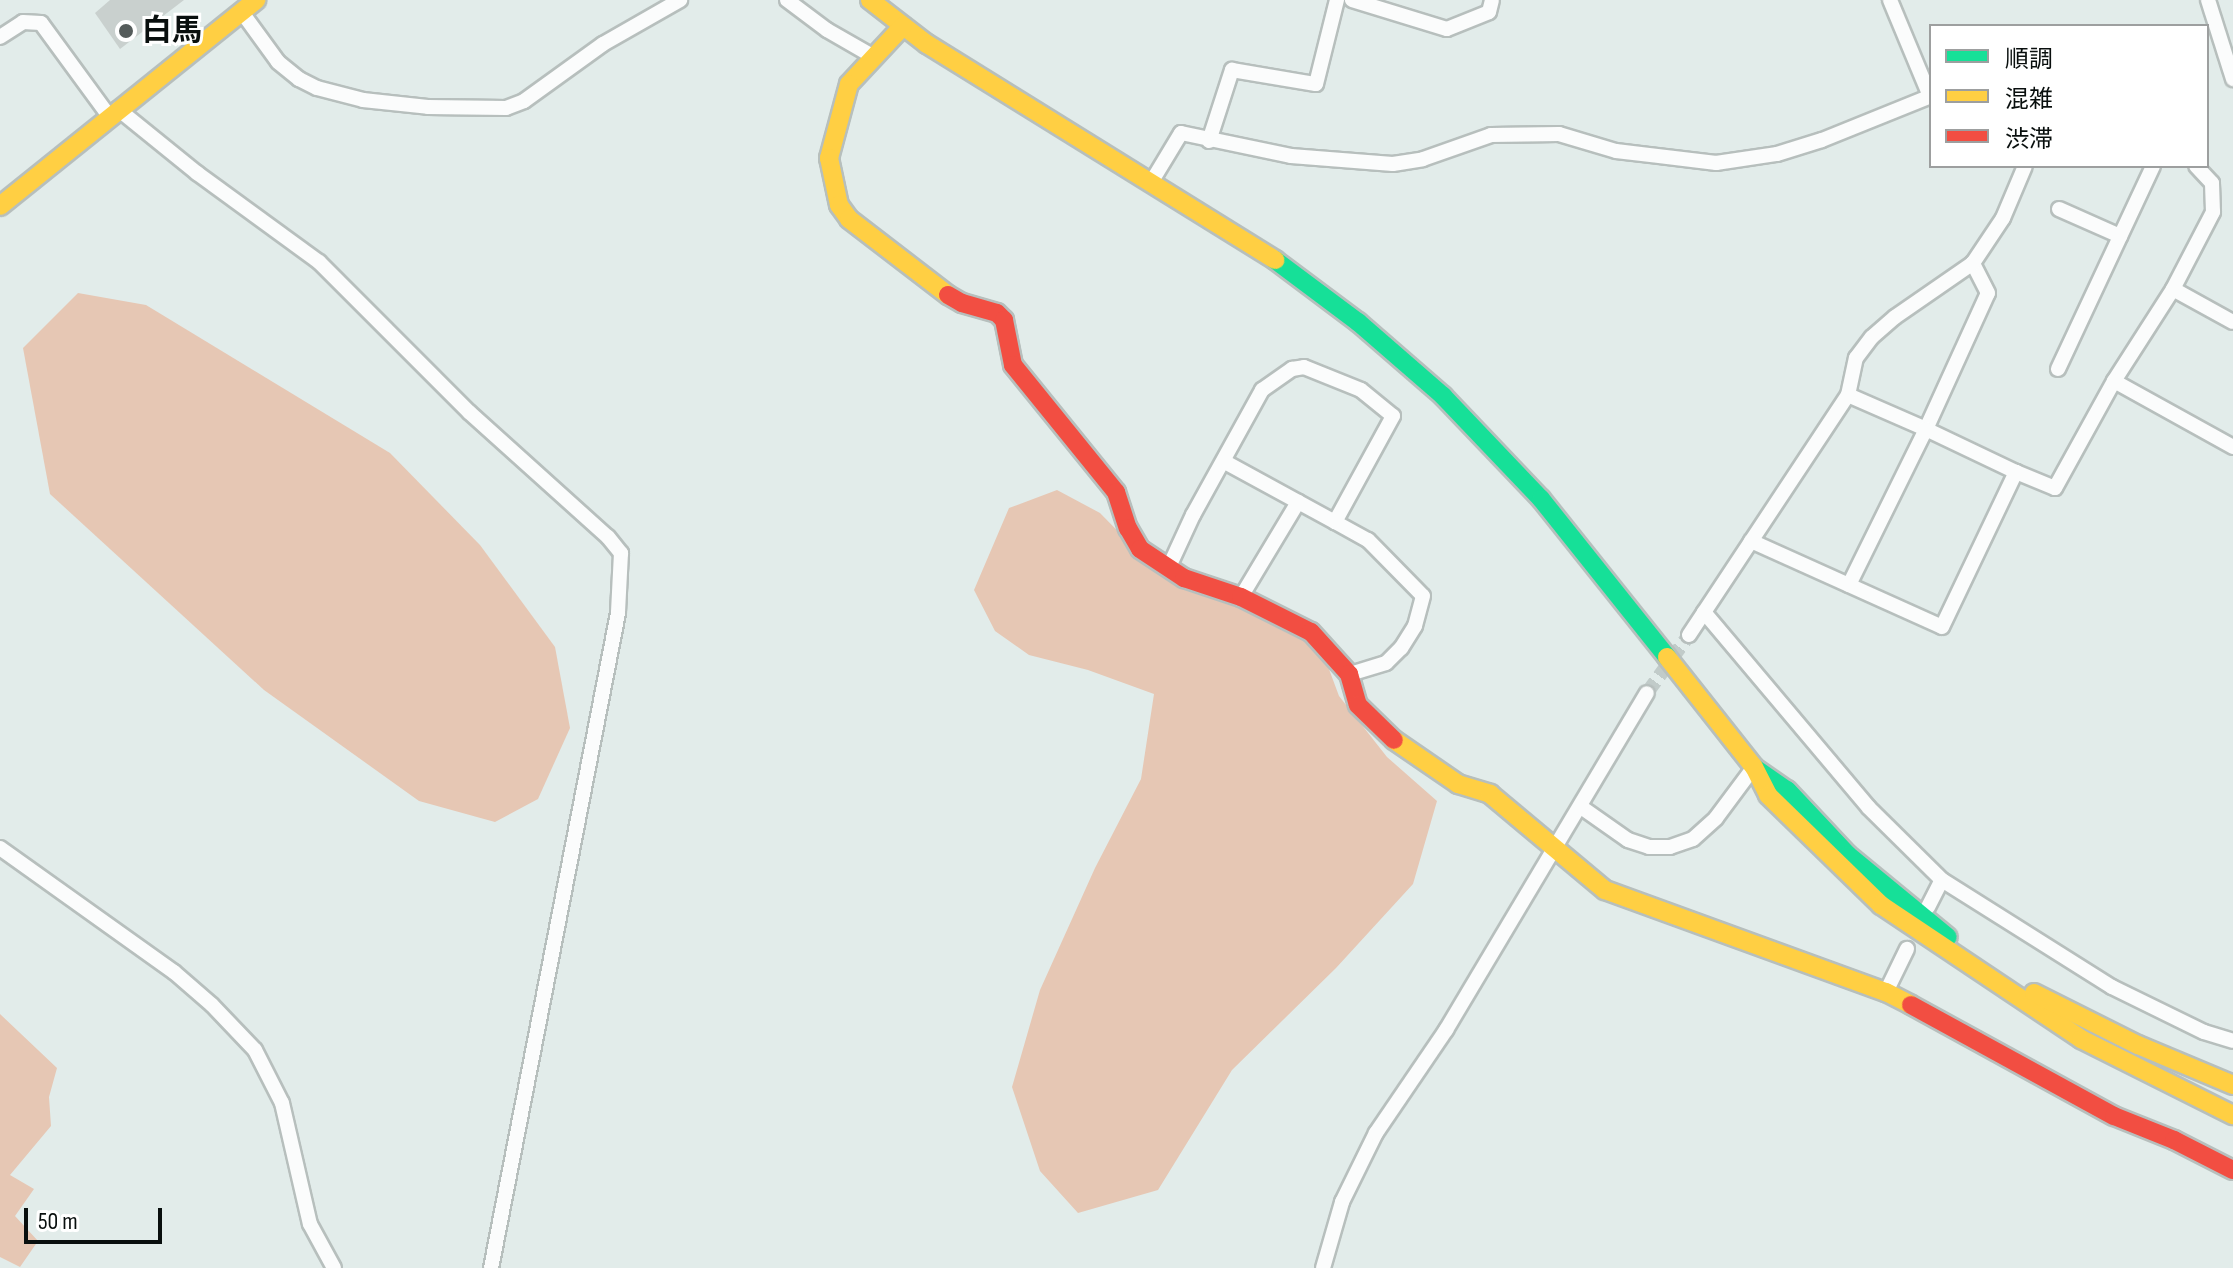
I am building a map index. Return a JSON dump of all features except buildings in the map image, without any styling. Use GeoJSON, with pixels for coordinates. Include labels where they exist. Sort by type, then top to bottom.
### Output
{"type":"FeatureCollection","features":[{"type":"Feature","properties":{"kind":"street"},"geometry":{"type":"LineString","coordinates":[[0,206],[248,6],[278,62],[299,79],[317,88],[363,100],[428,107],[506,108],[524,101],[603,44],[680,0]]}},
{"type":"Feature","properties":{"kind":"street"},"geometry":{"type":"LineString","coordinates":[[787,0],[827,30],[874,57]]}},
{"type":"Feature","properties":{"kind":"street"},"geometry":{"type":"LineString","coordinates":[[870,0],[903,26],[1152,181],[1315,288],[1391,351],[1482,434],[1541,499],[1754,767],[1768,795],[1849,878],[1914,930],[2081,1039],[2233,1115]]}},
{"type":"Feature","properties":{"kind":"street"},"geometry":{"type":"LineString","coordinates":[[1209,141],[1232,70],[1316,84],[1337,0]]}},
{"type":"Feature","properties":{"kind":"street"},"geometry":{"type":"LineString","coordinates":[[1352,0],[1447,29],[1489,12],[1492,0]]}},
{"type":"Feature","properties":{"kind":"street"},"geometry":{"type":"LineString","coordinates":[[1890,0],[1929,91]]}},
{"type":"Feature","properties":{"kind":"street"},"geometry":{"type":"LineString","coordinates":[[2208,0],[2213,46],[2233,79]]}},
{"type":"Feature","properties":{"kind":"street"},"geometry":{"type":"LineString","coordinates":[[0,37],[23,22],[41,23],[113,113],[319,262],[469,412],[608,537],[621,553],[618,613],[491,1268]]}},
{"type":"Feature","properties":{"kind":"street"},"geometry":{"type":"LineString","coordinates":[[903,26],[849,84],[829,158],[839,205],[849,219],[937,288],[962,303],[997,313],[1004,320],[1013,365],[1116,492],[1128,528],[1140,549],[1168,569],[1241,597],[1311,632],[1349,674],[1358,705],[1389,737],[1458,784],[1490,794],[1555,845],[1605,890],[1657,906],[1886,992],[2114,1116],[2233,1170]]}},
{"type":"Feature","properties":{"kind":"street"},"geometry":{"type":"LineString","coordinates":[[1152,181],[1181,133],[1291,156],[1393,164],[1423,159],[1491,135],[1559,134],[1616,151],[1716,163],[1777,154],[1807,145],[1929,97]]}},
{"type":"Feature","properties":{"kind":"street"},"geometry":{"type":"LineString","coordinates":[[1689,635],[1848,395],[1856,358],[1872,337],[1973,263],[2003,218],[2024,168]]}},
{"type":"Feature","properties":{"kind":"street"},"geometry":{"type":"LineString","coordinates":[[2058,369],[2152,168]]}},
{"type":"Feature","properties":{"kind":"street"},"geometry":{"type":"LineString","coordinates":[[1848,395],[2055,488],[2114,381],[2173,289],[2213,212],[2212,183],[2198,168]]}},
{"type":"Feature","properties":{"kind":"street"},"geometry":{"type":"LineString","coordinates":[[2059,209],[2120,236]]}},
{"type":"Feature","properties":{"kind":"street"},"geometry":{"type":"LineString","coordinates":[[1849,585],[1926,429],[1988,293],[1973,263]]}},
{"type":"Feature","properties":{"kind":"street"},"geometry":{"type":"LineString","coordinates":[[2173,289],[2233,322]]}},
{"type":"Feature","properties":{"kind":"street"},"geometry":{"type":"LineString","coordinates":[[1168,569],[1193,515],[1225,462],[1237,432],[1262,390],[1292,369],[1304,367],[1361,390],[1393,416],[1335,522]]}},
{"type":"Feature","properties":{"kind":"street"},"geometry":{"type":"LineString","coordinates":[[2114,381],[2233,447]]}},
{"type":"Feature","properties":{"kind":"street"},"geometry":{"type":"LineString","coordinates":[[1225,462],[1368,540],[1423,596],[1415,626],[1401,648],[1386,663],[1349,674]]}},
{"type":"Feature","properties":{"kind":"street"},"geometry":{"type":"LineString","coordinates":[[1751,541],[1942,627],[2016,472]]}},
{"type":"Feature","properties":{"kind":"street"},"geometry":{"type":"LineString","coordinates":[[1241,597],[1298,502]]}},
{"type":"Feature","properties":{"kind":"street"},"geometry":{"type":"LineString","coordinates":[[1704,612],[1869,808],[1942,880],[2112,987],[2204,1032],[2233,1041]]}},
{"type":"Feature","properties":{"kind":"street"},"geometry":{"type":"LineString","coordinates":[[1323,1268],[1342,1202],[1356,1168],[1446,1030],[1647,693]]}},
{"type":"Feature","properties":{"kind":"street"},"geometry":{"type":"LineString","coordinates":[[1581,807],[1628,840],[1649,847],[1670,847],[1693,839],[1716,818],[1754,767]]}},
{"type":"Feature","properties":{"kind":"street"},"geometry":{"type":"LineString","coordinates":[[1754,767],[1787,790],[1848,855],[1936,928],[1986,962],[2076,1016],[2233,1085]]}},
{"type":"Feature","properties":{"kind":"street"},"geometry":{"type":"LineString","coordinates":[[0,848],[174,972],[212,1005],[255,1050],[282,1103],[310,1224],[334,1268]]}},
{"type":"Feature","properties":{"kind":"street"},"geometry":{"type":"LineString","coordinates":[[1928,907],[1942,880]]}},
{"type":"Feature","properties":{"kind":"street"},"geometry":{"type":"LineString","coordinates":[[1886,992],[1907,949]]}},
{"type":"Feature","properties":{"kind":"shaded area"},"geometry":{"type":"Polygon","coordinates":[[[78,293],[146,305],[390,453],[480,545],[555,647],[570,728],[538,799],[495,822],[419,801],[264,690],[50,494],[23,348],[78,293]]]}},
{"type":"Feature","properties":{"kind":"shaded area"},"geometry":{"type":"Polygon","coordinates":[[[1057,490],[1100,513],[1156,570],[1320,645],[1339,696],[1387,757],[1437,801],[1413,884],[1336,968],[1232,1070],[1158,1190],[1078,1213],[1040,1171],[1012,1087],[1040,990],[1095,868],[1141,779],[1154,694],[1088,670],[1029,655],[995,631],[974,590],[1009,508],[1057,490]]]}},
{"type":"Feature","properties":{"kind":"shaded area"},"geometry":{"type":"Polygon","coordinates":[[[0,1014],[57,1068],[49,1097],[51,1126],[10,1175],[34,1189],[15,1216],[38,1241],[20,1267],[0,1257],[0,1014]]]}},
{"type":"Feature","properties":{"kind":"tunnel"},"geometry":{"type":"LineString","coordinates":[[1647,693],[1689,635]]}},
{"type":"Feature","properties":{"kind":"traffic: fast"},"geometry":{"type":"LineString","coordinates":[[1275,260],[1358,322],[1443,396],[1541,499],[1667,657]]}},
{"type":"Feature","properties":{"kind":"traffic: fast"},"geometry":{"type":"LineString","coordinates":[[1755,768],[1787,790],[1848,855],[1948,937]]}},
{"type":"Feature","properties":{"kind":"traffic: slow"},"geometry":{"type":"LineString","coordinates":[[0,206],[256,0]]}},
{"type":"Feature","properties":{"kind":"traffic: slow"},"geometry":{"type":"LineString","coordinates":[[870,0],[927,44],[1275,260]]}},
{"type":"Feature","properties":{"kind":"traffic: slow"},"geometry":{"type":"LineString","coordinates":[[903,26],[849,84],[829,158],[839,205],[849,219],[948,295]]}},
{"type":"Feature","properties":{"kind":"traffic: slow"},"geometry":{"type":"LineString","coordinates":[[1667,657],[1754,767],[1768,795],[1881,905],[2081,1039],[2233,1115]]}},
{"type":"Feature","properties":{"kind":"traffic: slow"},"geometry":{"type":"LineString","coordinates":[[1394,740],[1458,784],[1490,794],[1605,890],[1886,992],[1911,1005]]}},
{"type":"Feature","properties":{"kind":"traffic: slow"},"geometry":{"type":"LineString","coordinates":[[2034,993],[2138,1045],[2233,1085]]}},
{"type":"Feature","properties":{"kind":"traffic: jam"},"geometry":{"type":"LineString","coordinates":[[948,295],[962,303],[997,313],[1004,320],[1013,365],[1116,492],[1128,528],[1140,549],[1184,578],[1241,597],[1311,632],[1349,674],[1358,705],[1394,740]]}},
{"type":"Feature","properties":{"kind":"traffic: jam"},"geometry":{"type":"LineString","coordinates":[[1911,1005],[2114,1116],[2174,1140],[2233,1170]]}},
{"type":"Feature","properties":{"kind":"place","name":"白馬"},"geometry":{"type":"Point","coordinates":[126,31]}}]}
